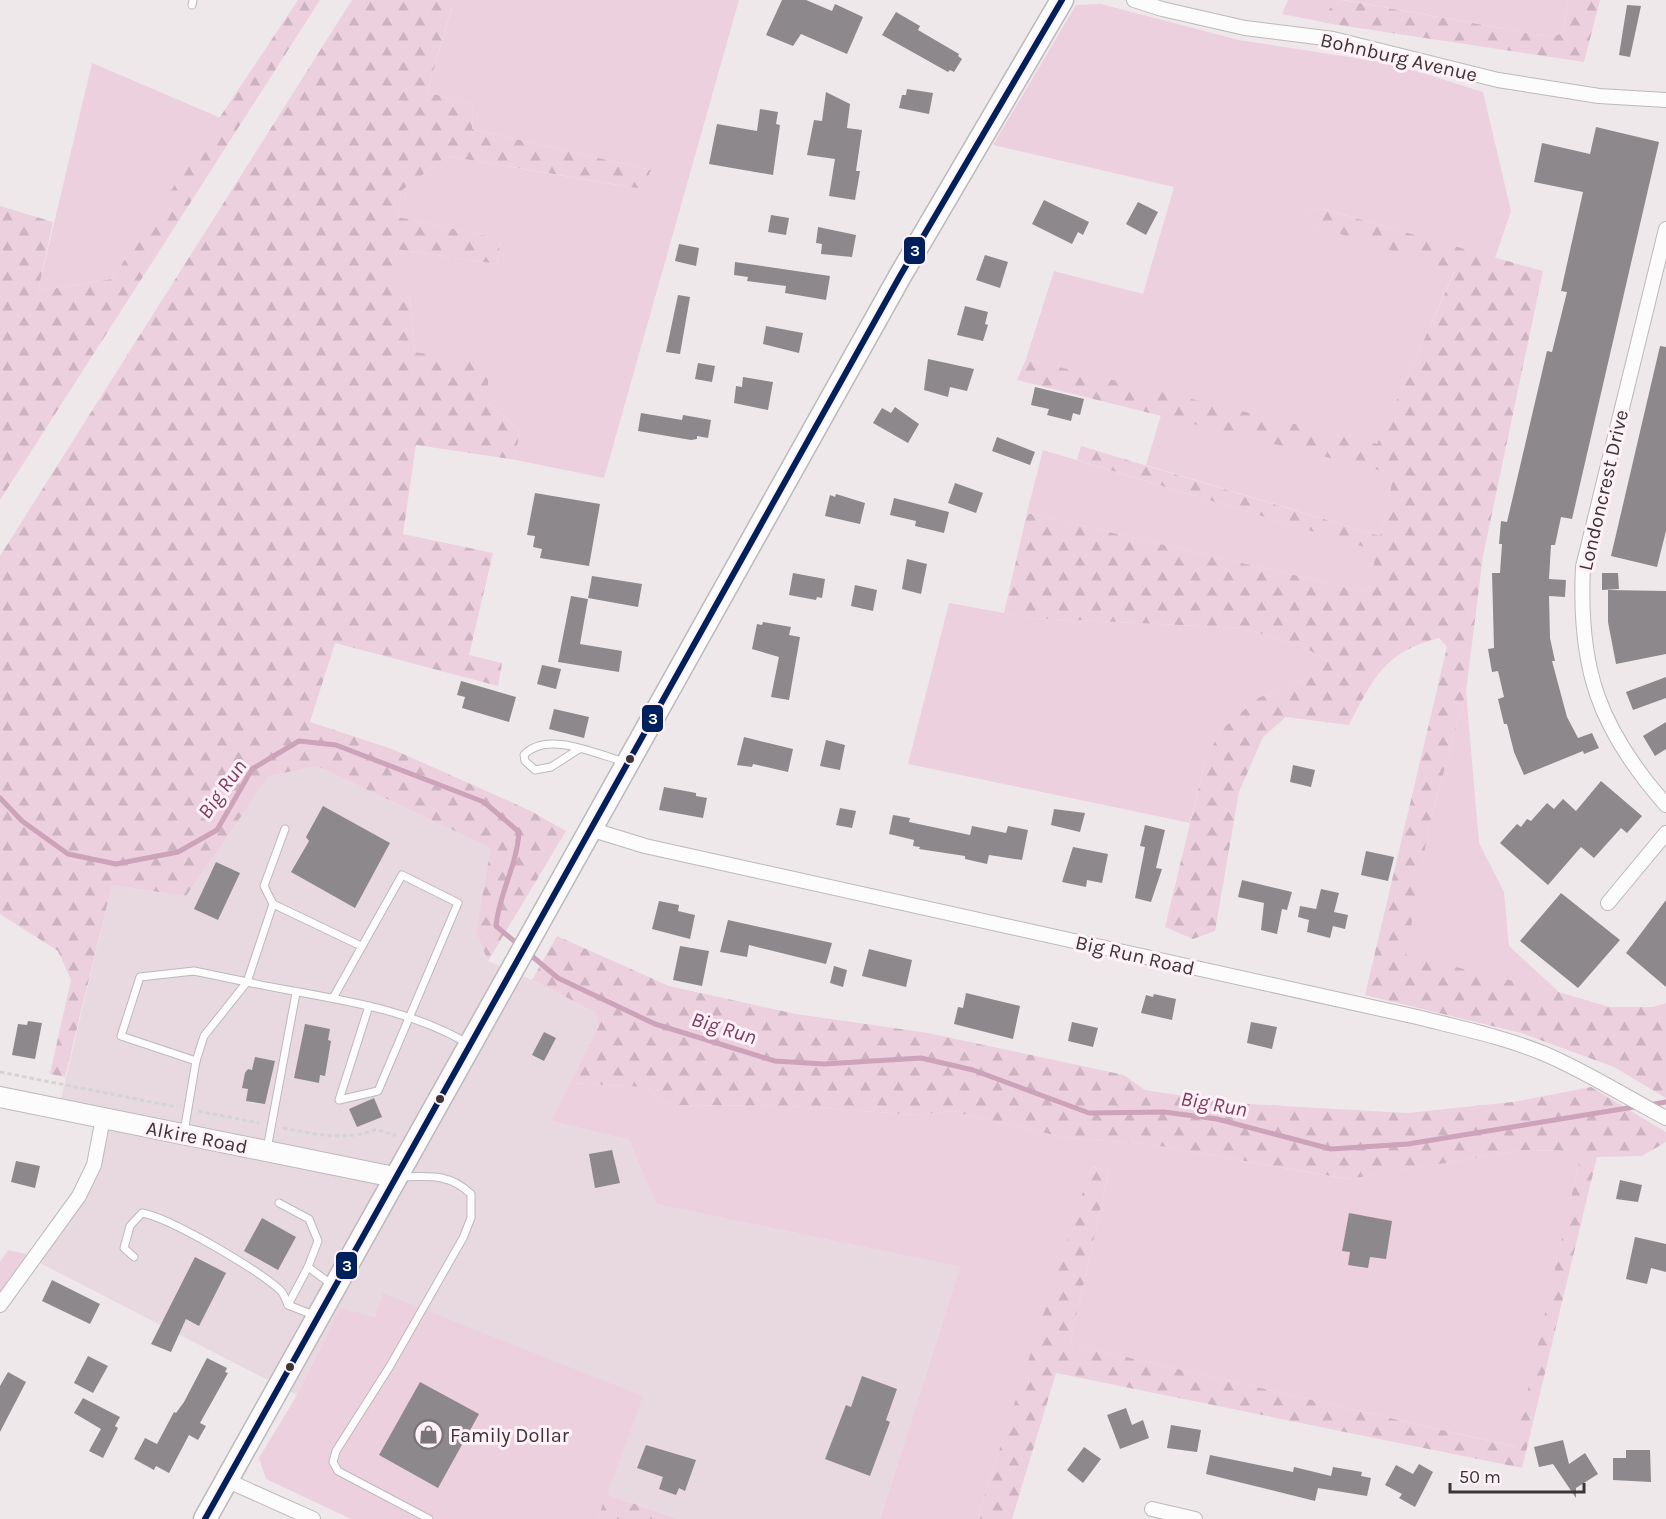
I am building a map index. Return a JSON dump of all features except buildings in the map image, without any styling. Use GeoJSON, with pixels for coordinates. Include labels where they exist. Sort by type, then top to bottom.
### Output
{"type":"FeatureCollection","features":[{"type":"Feature","properties":{"kind":"main road"},"geometry":{"type":"LineString","coordinates":[[205,1519],[394,1177],[900,276],[1062,0]]}},
{"type":"Feature","properties":{"kind":"main road","name":"Alkire Road"},"geometry":{"type":"LineString","coordinates":[[0,1097],[394,1177]]}},
{"type":"Feature","properties":{"kind":"street","name":"Bohnburg Avenue"},"geometry":{"type":"LineString","coordinates":[[1134,0],[1162,9],[1245,28],[1333,39],[1498,80],[1599,96],[1666,100]]}},
{"type":"Feature","properties":{"kind":"street","name":"Londoncrest Drive"},"geometry":{"type":"LineString","coordinates":[[1666,229],[1583,567],[1581,607],[1586,656],[1598,699],[1612,735],[1640,776],[1666,805]]}},
{"type":"Feature","properties":{"kind":"street","name":"Big Run Road"},"geometry":{"type":"LineString","coordinates":[[590,829],[645,846],[1429,1020],[1498,1038],[1544,1054],[1597,1079],[1666,1118]]}},
{"type":"Feature","properties":{"kind":"street"},"geometry":{"type":"LineString","coordinates":[[1608,903],[1666,833]]}},
{"type":"Feature","properties":{"kind":"street"},"geometry":{"type":"LineString","coordinates":[[0,1305],[79,1196],[94,1165],[103,1118]]}},
{"type":"Feature","properties":{"kind":"street"},"geometry":{"type":"LineString","coordinates":[[226,1480],[313,1519]]}},
{"type":"Feature","properties":{"kind":"street"},"geometry":{"type":"LineString","coordinates":[[1152,1509],[1196,1519]]}},
{"type":"Feature","properties":{"kind":"lane"},"geometry":{"type":"LineString","coordinates":[[579,749],[543,770],[534,770],[525,761],[524,755],[531,748],[551,742],[579,749],[627,762]]}},
{"type":"Feature","properties":{"kind":"lane"},"geometry":{"type":"LineString","coordinates":[[285,829],[264,886],[273,904],[361,946]]}},
{"type":"Feature","properties":{"kind":"lane"},"geometry":{"type":"LineString","coordinates":[[333,998],[402,875],[458,903],[378,1091],[339,1100],[369,1006]]}},
{"type":"Feature","properties":{"kind":"lane"},"geometry":{"type":"LineString","coordinates":[[183,1134],[196,1060],[204,1036],[247,982],[273,904]]}},
{"type":"Feature","properties":{"kind":"lane"},"geometry":{"type":"LineString","coordinates":[[196,1060],[121,1036],[140,977],[194,971],[296,993],[333,998],[410,1017],[445,1030],[470,1044]]}},
{"type":"Feature","properties":{"kind":"lane"},"geometry":{"type":"LineString","coordinates":[[267,1151],[296,993]]}},
{"type":"Feature","properties":{"kind":"lane"},"geometry":{"type":"LineString","coordinates":[[394,1177],[437,1175],[453,1179],[471,1194],[471,1218],[463,1238],[390,1366],[336,1451],[333,1462],[338,1471],[429,1519]]}},
{"type":"Feature","properties":{"kind":"lane"},"geometry":{"type":"LineString","coordinates":[[279,1203],[309,1219],[318,1241],[308,1267],[288,1305]]}},
{"type":"Feature","properties":{"kind":"lane"},"geometry":{"type":"LineString","coordinates":[[134,1257],[124,1248],[130,1226],[142,1214],[154,1215],[220,1250],[281,1290],[288,1305],[318,1317]]}},
{"type":"Feature","properties":{"kind":"lane"},"geometry":{"type":"LineString","coordinates":[[308,1267],[335,1286]]}},
{"type":"Feature","properties":{"kind":"path"},"geometry":{"type":"LineString","coordinates":[[0,1072],[271,1125],[338,1136],[363,1135],[376,1129],[415,1142]]}},
{"type":"Feature","properties":{"kind":"shaded area"},"geometry":{"type":"Polygon","coordinates":[[[317,766],[492,848],[476,932],[488,961],[595,1012],[599,1026],[551,1121],[629,1140],[656,1204],[960,1267],[880,1519],[678,1519],[606,1494],[642,1396],[384,1294],[375,1317],[340,1309],[297,1395],[36,1261],[87,1188],[107,1123],[58,1111],[112,885],[186,896],[269,776],[317,766]]]}},
{"type":"Feature","properties":{"kind":"green space"},"geometry":{"type":"Polygon","coordinates":[[[298,0],[320,0],[0,500],[0,206],[53,222],[38,291],[112,279],[298,0]]]}},
{"type":"Feature","properties":{"kind":"green space"},"geometry":{"type":"Polygon","coordinates":[[[352,0],[438,0],[452,6],[427,92],[473,105],[472,129],[651,170],[642,189],[447,156],[401,191],[398,217],[500,239],[498,264],[395,249],[395,281],[410,296],[414,352],[488,364],[488,403],[519,430],[516,460],[416,445],[403,534],[493,553],[469,655],[502,663],[498,686],[335,643],[310,722],[392,749],[529,810],[566,831],[488,961],[476,932],[491,848],[317,766],[269,776],[186,896],[112,885],[65,1077],[50,1074],[71,980],[58,951],[0,914],[0,556],[352,0]]]}},
{"type":"Feature","properties":{"kind":"green space"},"geometry":{"type":"Polygon","coordinates":[[[438,0],[739,0],[604,478],[516,460],[519,430],[488,403],[414,352],[410,296],[395,282],[395,249],[498,264],[500,239],[398,217],[401,191],[447,156],[641,189],[651,170],[472,129],[473,105],[427,92],[452,7],[438,0]]]}},
{"type":"Feature","properties":{"kind":"green space"},"geometry":{"type":"Polygon","coordinates":[[[1288,0],[1342,0],[1329,9],[1332,24],[1282,14],[1288,0]]]}},
{"type":"Feature","properties":{"kind":"green space"},"geometry":{"type":"Polygon","coordinates":[[[1342,0],[1551,37],[1563,33],[1568,0],[1600,0],[1584,62],[1332,24],[1329,9],[1342,0]]]}},
{"type":"Feature","properties":{"kind":"green space"},"geometry":{"type":"Polygon","coordinates":[[[1344,0],[1568,0],[1563,33],[1551,37],[1344,0]]]}},
{"type":"Feature","properties":{"kind":"green space"},"geometry":{"type":"Polygon","coordinates":[[[1101,4],[1239,40],[1394,64],[1483,92],[1511,211],[1495,258],[1324,209],[1301,211],[1312,225],[1455,270],[1377,445],[1026,359],[1054,271],[1143,294],[1174,187],[993,145],[1076,5],[1101,4]]]}},
{"type":"Feature","properties":{"kind":"green space"},"geometry":{"type":"Polygon","coordinates":[[[92,63],[221,118],[112,279],[38,291],[92,63]]]}},
{"type":"Feature","properties":{"kind":"green space"},"geometry":{"type":"Polygon","coordinates":[[[1323,209],[1543,271],[1483,556],[1466,691],[1429,826],[1406,955],[1559,992],[1609,1007],[1652,1007],[1666,1003],[1666,1098],[1614,1067],[1521,1033],[1365,995],[1447,647],[1439,638],[1405,651],[1382,670],[1365,694],[1349,725],[1286,717],[1263,737],[1239,792],[1215,931],[1193,939],[1165,927],[1206,758],[1221,730],[1258,698],[1319,674],[1328,661],[1304,647],[1243,628],[1032,618],[1004,613],[1027,513],[1367,592],[1377,551],[1077,460],[1081,446],[1380,536],[1394,474],[1017,380],[1026,359],[1377,444],[1455,271],[1312,225],[1300,211],[1323,209]]]}},
{"type":"Feature","properties":{"kind":"green space"},"geometry":{"type":"Polygon","coordinates":[[[1161,415],[1395,474],[1380,536],[1146,465],[1161,415]]]}},
{"type":"Feature","properties":{"kind":"green space"},"geometry":{"type":"Polygon","coordinates":[[[1043,450],[1378,551],[1367,592],[1027,513],[1043,450]]]}},
{"type":"Feature","properties":{"kind":"green space"},"geometry":{"type":"Polygon","coordinates":[[[949,603],[1032,618],[1243,628],[1304,647],[1328,661],[1319,674],[1258,698],[1206,758],[1190,823],[908,764],[949,603]]]}},
{"type":"Feature","properties":{"kind":"green space"},"geometry":{"type":"Polygon","coordinates":[[[1466,691],[1479,843],[1504,892],[1509,946],[1559,992],[1405,956],[1429,826],[1466,691]]]}},
{"type":"Feature","properties":{"kind":"green space"},"geometry":{"type":"Polygon","coordinates":[[[557,936],[669,986],[796,1014],[928,1033],[1124,1075],[1145,1090],[1230,1103],[1407,1113],[1513,1102],[1591,1087],[1666,1132],[1666,1142],[1642,1156],[1597,1157],[1522,1468],[1056,1373],[1012,1519],[977,1519],[1091,1167],[1109,1171],[1070,1344],[1515,1447],[1580,1158],[1570,1151],[1525,1150],[1348,1179],[1149,1144],[1067,1138],[951,1111],[917,1115],[791,1106],[671,1105],[644,1087],[570,1083],[599,1026],[595,1012],[532,980],[557,936]]]}},
{"type":"Feature","properties":{"kind":"green space"},"geometry":{"type":"Polygon","coordinates":[[[570,1083],[644,1087],[671,1105],[791,1106],[917,1115],[951,1111],[1067,1138],[1149,1144],[1347,1179],[1525,1150],[1570,1151],[1580,1158],[1516,1447],[1070,1344],[1109,1171],[1092,1167],[977,1519],[880,1519],[960,1267],[656,1204],[629,1140],[551,1121],[570,1083]]]}},
{"type":"Feature","properties":{"kind":"green space"},"geometry":{"type":"Polygon","coordinates":[[[8,1250],[27,1254],[0,1292],[0,1262],[8,1250]]]}},
{"type":"Feature","properties":{"kind":"green space"},"geometry":{"type":"Polygon","coordinates":[[[383,1293],[643,1396],[598,1519],[351,1519],[266,1479],[259,1458],[297,1395],[340,1308],[375,1317],[383,1293]]]}},
{"type":"Feature","properties":{"kind":"green space"},"geometry":{"type":"Polygon","coordinates":[[[606,1494],[678,1519],[598,1519],[606,1494]]]}},
{"type":"Feature","properties":{"kind":"waterway","name":"Big Run"},"geometry":{"type":"LineString","coordinates":[[0,798],[22,821],[68,854],[116,864],[178,852],[217,830],[252,769],[299,741],[336,745],[484,802],[519,832],[518,844],[496,926],[520,946]]}},
{"type":"Feature","properties":{"kind":"waterway","name":"Big Run"},"geometry":{"type":"LineString","coordinates":[[527,952],[558,978],[655,1024],[775,1061],[824,1064],[921,1058],[973,1070],[1089,1113],[1164,1112],[1217,1119],[1331,1149],[1408,1144],[1640,1106]]}},
{"type":"Feature","properties":{"kind":"waterway","name":"Big Run"},"geometry":{"type":"LineString","coordinates":[[1649,1105],[1666,1102]]}},
{"type":"Feature","properties":{"kind":"transit line","name":"3"},"geometry":{"type":"LineString","coordinates":[[205,1519],[900,276],[1062,0]]}},
{"type":"Feature","properties":{"kind":"place","name":"Family Dollar"},"geometry":{"type":"Point","coordinates":[429,1435]}}]}
